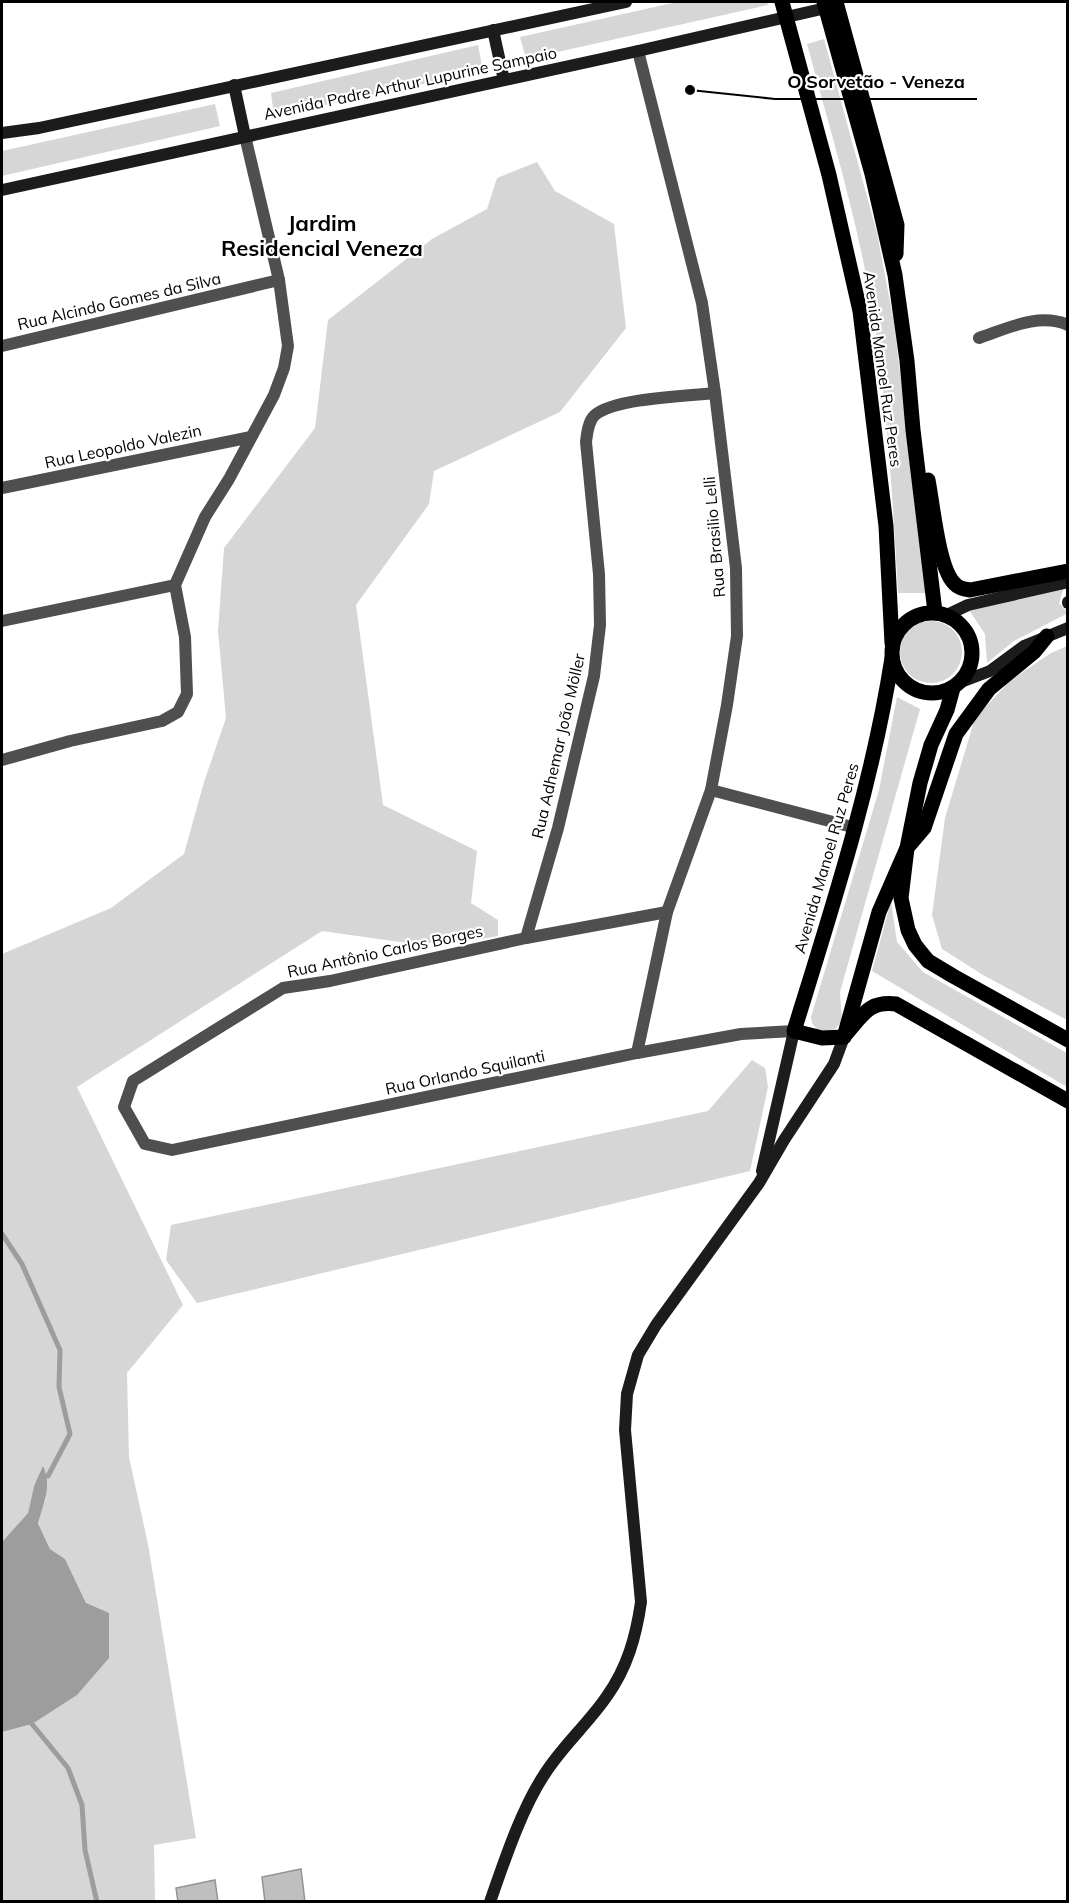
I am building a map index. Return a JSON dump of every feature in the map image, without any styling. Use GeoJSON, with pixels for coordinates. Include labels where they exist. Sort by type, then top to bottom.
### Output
{"type":"FeatureCollection","features":[{"type":"Feature","properties":{"kind":"main road","name":"Avenida Padre Arthur Lupurine Sampaio"},"geometry":{"type":"LineString","coordinates":[[2,133],[39,128],[621,2]]}},
{"type":"Feature","properties":{"kind":"main road","name":"Avenida Padre Arthur Lupurine Sampaio"},"geometry":{"type":"LineString","coordinates":[[2,190],[638,51],[784,9],[829,4]]}},
{"type":"Feature","properties":{"kind":"main road","name":"Avenida Manoel Ruz Peres"},"geometry":{"type":"LineString","coordinates":[[829,4],[895,274],[907,361],[913,430],[941,614]]}},
{"type":"Feature","properties":{"kind":"main road","name":"Avenida Manoel Ruz Peres"},"geometry":{"type":"LineString","coordinates":[[784,9],[830,175],[860,311],[886,526],[892,643]]}},
{"type":"Feature","properties":{"kind":"main road"},"geometry":{"type":"LineString","coordinates":[[493,30],[504,80]]}},
{"type":"Feature","properties":{"kind":"main road"},"geometry":{"type":"LineString","coordinates":[[234,85],[245,136]]}},
{"type":"Feature","properties":{"kind":"main road"},"geometry":{"type":"LineString","coordinates":[[913,430],[924,454],[944,566],[954,583],[962,589],[970,590],[1068,571]]}},
{"type":"Feature","properties":{"kind":"main road"},"geometry":{"type":"LineString","coordinates":[[941,614],[968,605],[1068,582]]}},
{"type":"Feature","properties":{"kind":"main road"},"geometry":{"type":"LineString","coordinates":[[1068,628],[1024,646],[990,670],[957,685],[933,694],[914,689],[899,676],[892,658],[892,643],[902,625],[927,612],[941,614],[963,627],[972,645],[971,665],[957,685],[932,745],[920,783],[907,848],[901,898],[908,930],[915,945],[928,961],[1068,1040]]}},
{"type":"Feature","properties":{"kind":"main road"},"geometry":{"type":"LineString","coordinates":[[490,1902],[519,1825],[543,1775],[607,1697],[627,1664],[637,1628],[641,1602],[625,1430],[627,1394],[638,1355],[656,1324],[759,1183],[834,1064],[844,1037],[879,912],[907,848],[924,828],[956,734],[989,689],[1034,652],[1047,636]]}},
{"type":"Feature","properties":{"kind":"main road","name":"Avenida Manoel Ruz Peres"},"geometry":{"type":"LineString","coordinates":[[794,1031],[856,828],[882,719],[892,658]]}},
{"type":"Feature","properties":{"kind":"main road"},"geometry":{"type":"LineString","coordinates":[[759,1183],[794,1031],[822,1038],[844,1037],[870,1008],[881,1002],[896,1004],[1068,1101]]}},
{"type":"Feature","properties":{"kind":"street","name":"Rua Brasilio Lelli"},"geometry":{"type":"LineString","coordinates":[[637,1053],[667,912],[711,790],[727,705],[736,636],[736,568],[702,303],[638,51]]}},
{"type":"Feature","properties":{"kind":"street"},"geometry":{"type":"LineString","coordinates":[[2,760],[70,741],[162,721],[173,717],[187,694],[186,648],[175,585],[205,517],[229,479],[274,395],[284,368],[288,346],[279,280],[245,136]]}},
{"type":"Feature","properties":{"kind":"street","name":"Rua Alcindo Gomes da Silva"},"geometry":{"type":"LineString","coordinates":[[2,346],[279,280]]}},
{"type":"Feature","properties":{"kind":"street"},"geometry":{"type":"LineString","coordinates":[[979,338],[1033,320],[1060,322],[1068,325]]}},
{"type":"Feature","properties":{"kind":"street","name":"Rua Adhemar João Möller"},"geometry":{"type":"LineString","coordinates":[[526,938],[558,828],[594,676],[600,626],[599,574],[586,442],[588,428],[594,416],[623,403],[715,393]]}},
{"type":"Feature","properties":{"kind":"street","name":"Rua Leopoldo Valezin"},"geometry":{"type":"LineString","coordinates":[[2,488],[251,437]]}},
{"type":"Feature","properties":{"kind":"street"},"geometry":{"type":"LineString","coordinates":[[2,621],[175,585]]}},
{"type":"Feature","properties":{"kind":"street"},"geometry":{"type":"LineString","coordinates":[[711,790],[856,828]]}},
{"type":"Feature","properties":{"kind":"street","name":"Rua Antônio Carlos Borges"},"geometry":{"type":"LineString","coordinates":[[145,1144],[124,1107],[133,1082],[283,988],[330,981],[526,938],[667,912]]}},
{"type":"Feature","properties":{"kind":"street","name":"Rua Orlando Squilanti"},"geometry":{"type":"LineString","coordinates":[[145,1144],[172,1150],[637,1053],[741,1034],[794,1031]]}},
{"type":"Feature","properties":{"kind":"shaded area"},"geometry":{"type":"Polygon","coordinates":[[[677,2],[767,2],[768,5],[526,59],[520,37],[677,2]]]}},
{"type":"Feature","properties":{"kind":"shaded area"},"geometry":{"type":"Polygon","coordinates":[[[824,39],[877,233],[894,323],[927,593],[898,593],[887,426],[875,326],[854,220],[807,44],[824,39]]]}},
{"type":"Feature","properties":{"kind":"shaded area"},"geometry":{"type":"Polygon","coordinates":[[[478,45],[483,71],[274,116],[271,93],[478,45]]]}},
{"type":"Feature","properties":{"kind":"shaded area"},"geometry":{"type":"Polygon","coordinates":[[[215,104],[220,126],[2,176],[2,151],[215,104]]]}},
{"type":"Feature","properties":{"kind":"shaded area"},"geometry":{"type":"Polygon","coordinates":[[[537,162],[555,191],[614,224],[626,328],[560,412],[434,471],[429,504],[356,605],[383,805],[477,851],[471,903],[498,920],[498,936],[458,943],[407,943],[322,931],[77,1087],[183,1305],[127,1373],[129,1457],[148,1544],[196,1838],[154,1845],[155,1901],[2,1901],[2,1732],[32,1724],[86,1603],[65,1559],[50,1549],[38,1522],[46,1498],[34,1486],[28,1513],[2,1542],[2,954],[111,908],[184,854],[204,782],[226,718],[218,631],[224,548],[315,428],[328,320],[432,239],[487,209],[497,178],[537,162]]]}},
{"type":"Feature","properties":{"kind":"shaded area"},"geometry":{"type":"Polygon","coordinates":[[[1064,587],[1059,603],[1068,613],[1014,641],[987,663],[985,634],[969,610],[1064,587]]]}},
{"type":"Feature","properties":{"kind":"shaded area"},"geometry":{"type":"Polygon","coordinates":[[[931,621],[948,626],[953,630],[957,635],[962,652],[957,669],[953,674],[948,678],[931,683],[914,678],[909,674],[905,669],[900,652],[905,635],[909,630],[914,626],[931,621]]]}},
{"type":"Feature","properties":{"kind":"shaded area"},"geometry":{"type":"Polygon","coordinates":[[[1067,646],[1067,1020],[983,975],[942,949],[932,915],[945,818],[975,718],[1011,680],[1051,653],[1067,646]]]}},
{"type":"Feature","properties":{"kind":"shaded area"},"geometry":{"type":"Polygon","coordinates":[[[897,697],[920,709],[840,992],[842,1021],[835,1029],[819,1032],[812,1023],[811,1017],[879,790],[897,697]]]}},
{"type":"Feature","properties":{"kind":"shaded area"},"geometry":{"type":"Polygon","coordinates":[[[891,901],[897,942],[923,972],[1067,1053],[1067,1087],[872,971],[891,901]]]}},
{"type":"Feature","properties":{"kind":"shaded area"},"geometry":{"type":"Polygon","coordinates":[[[752,1060],[765,1068],[768,1087],[750,1171],[197,1303],[166,1260],[171,1225],[708,1111],[752,1060]]]}},
{"type":"Feature","properties":{"kind":"shaded area"},"geometry":{"type":"Polygon","coordinates":[[[43,1466],[47,1487],[38,1523],[50,1549],[65,1559],[86,1603],[109,1613],[109,1658],[77,1695],[32,1724],[2,1732],[2,1542],[28,1513],[34,1486],[43,1466]]]}},
{"type":"Feature","properties":{"kind":"building"},"geometry":{"type":"Polygon","coordinates":[[[301,1869],[305,1902],[265,1902],[262,1877],[301,1869]]]}},
{"type":"Feature","properties":{"kind":"building"},"geometry":{"type":"Polygon","coordinates":[[[215,1880],[218,1902],[178,1902],[176,1888],[215,1880]]]}},
{"type":"Feature","properties":{"kind":"waterway"},"geometry":{"type":"LineString","coordinates":[[2,1234],[22,1264],[60,1350],[59,1387],[70,1434],[48,1476]]}},
{"type":"Feature","properties":{"kind":"waterway"},"geometry":{"type":"LineString","coordinates":[[32,1724],[68,1768],[82,1805],[85,1850],[97,1902]]}},
{"type":"Feature","properties":{"kind":"place","name":"O Sorvetão - Veneza"},"geometry":{"type":"Point","coordinates":[690,90]}},
{"type":"Feature","properties":{"kind":"district","name":"Jardim Residencial Veneza"},"geometry":{"type":"Point","coordinates":[322,236]}}]}
